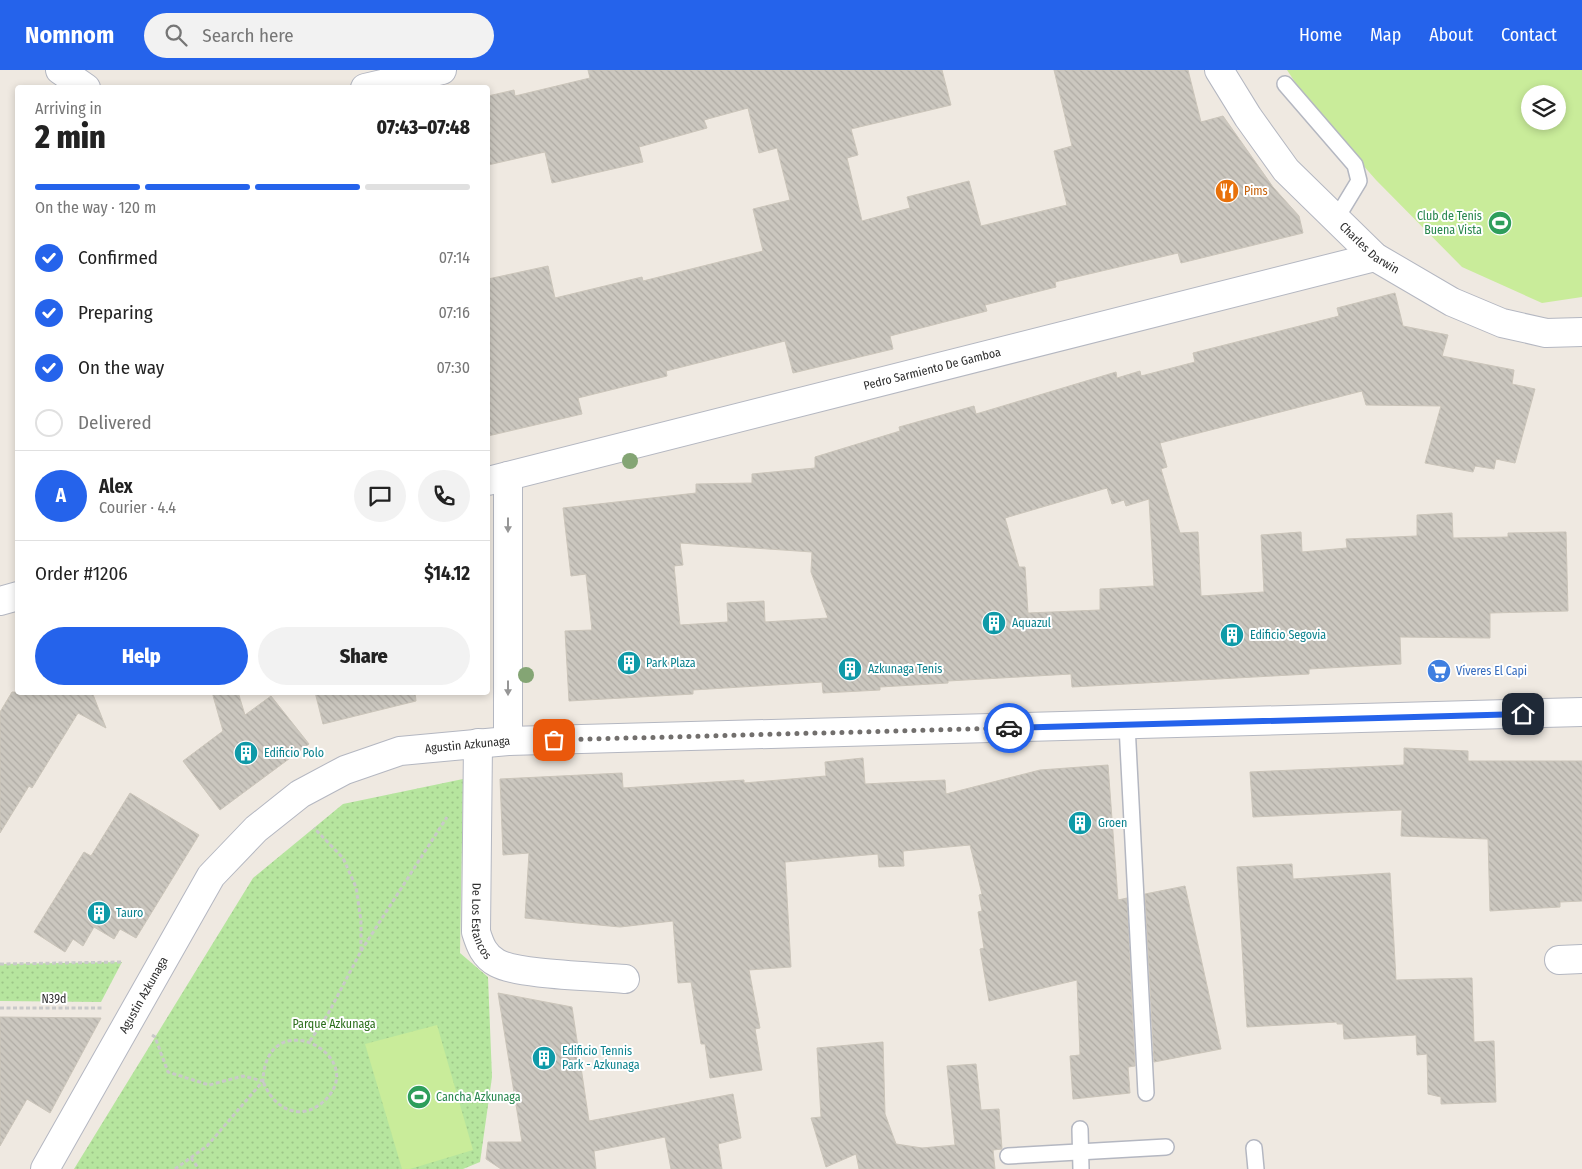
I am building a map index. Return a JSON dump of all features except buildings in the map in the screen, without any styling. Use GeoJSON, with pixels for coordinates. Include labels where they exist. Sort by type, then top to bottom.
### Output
{"type":"FeatureCollection","features":[{"type":"Feature","properties":{"kind":"street"},"geometry":{"type":"LineString","coordinates":[[60,70],[82,85]]}},
{"type":"Feature","properties":{"kind":"street"},"geometry":{"type":"LineString","coordinates":[[378,85],[442,70]]}},
{"type":"Feature","properties":{"kind":"street","name":"Charles Darwin"},"geometry":{"type":"LineString","coordinates":[[1219,70],[1248,117],[1286,170],[1375,257],[1452,302],[1502,323],[1546,332],[1582,332]]}},
{"type":"Feature","properties":{"kind":"street","name":"Pedro Sarmiento De Gamboa"},"geometry":{"type":"LineString","coordinates":[[498,479],[1375,257]]}},
{"type":"Feature","properties":{"kind":"street"},"geometry":{"type":"LineString","coordinates":[[498,479],[508,741]]}},
{"type":"Feature","properties":{"kind":"street","name":"Agustin Azkunaga"},"geometry":{"type":"LineString","coordinates":[[45,1169],[211,876],[256,829],[300,794],[345,770],[400,751],[508,741],[1582,712]]}},
{"type":"Feature","properties":{"kind":"street","name":"De Los Estancos"},"geometry":{"type":"LineString","coordinates":[[478,743],[476,932],[481,950],[497,963],[515,969],[625,979]]}},
{"type":"Feature","properties":{"kind":"lane"},"geometry":{"type":"LineString","coordinates":[[1285,84],[1355,165],[1359,181],[1336,219]]}},
{"type":"Feature","properties":{"kind":"lane"},"geometry":{"type":"LineString","coordinates":[[1126,725],[1146,1093]]}},
{"type":"Feature","properties":{"kind":"lane"},"geometry":{"type":"LineString","coordinates":[[1080,1128],[1081,1169]]}},
{"type":"Feature","properties":{"kind":"lane"},"geometry":{"type":"LineString","coordinates":[[1008,1156],[1166,1147]]}},
{"type":"Feature","properties":{"kind":"lane"},"geometry":{"type":"LineString","coordinates":[[1254,1148],[1256,1169]]}},
{"type":"Feature","properties":{"kind":"path"},"geometry":{"type":"LineString","coordinates":[[310,1041],[328,1014],[361,951],[452,810]]}},
{"type":"Feature","properties":{"kind":"path"},"geometry":{"type":"LineString","coordinates":[[314,828],[343,858],[356,888],[362,921],[361,951]]}},
{"type":"Feature","properties":{"kind":"path"},"geometry":{"type":"LineString","coordinates":[[0,964],[122,962]]}},
{"type":"Feature","properties":{"kind":"path","name":"N39d"},"geometry":{"type":"LineString","coordinates":[[0,1008],[107,1008]]}},
{"type":"Feature","properties":{"kind":"path"},"geometry":{"type":"LineString","coordinates":[[149,1033],[155,1037],[168,1072],[209,1085],[243,1076],[263,1081],[274,1102],[284,1108],[295,1111],[307,1111],[318,1106],[333,1089],[336,1077],[334,1065],[329,1055],[321,1046],[310,1041],[298,1039],[286,1042],[276,1048],[266,1063],[263,1081],[207,1146],[175,1169]]}},
{"type":"Feature","properties":{"kind":"path"},"geometry":{"type":"LineString","coordinates":[[191,1158],[199,1169]]}},
{"type":"Feature","properties":{"kind":"green space","name":"Club de Tenis Buena Vista"},"geometry":{"type":"Polygon","coordinates":[[[1287,70],[1582,70],[1582,297],[1542,303],[1462,267],[1376,180],[1311,106],[1287,70]]]}},
{"type":"Feature","properties":{"kind":"green space","name":"Parque Azkunaga"},"geometry":{"type":"Polygon","coordinates":[[[463,779],[460,953],[488,977],[492,1077],[480,1162],[463,1169],[74,1169],[253,878],[343,804],[463,779]]]}},
{"type":"Feature","properties":{"kind":"green space"},"geometry":{"type":"Polygon","coordinates":[[[122,962],[101,1002],[0,1001],[0,964],[122,962]]]}},
{"type":"Feature","properties":{"kind":"green space","name":"Cancha Azkunaga"},"geometry":{"type":"Polygon","coordinates":[[[437,1025],[473,1150],[410,1169],[402,1169],[365,1044],[437,1025]]]}},
{"type":"Feature","properties":{"kind":"way so far"},"geometry":{"type":"LineString","coordinates":[[554,740],[1009,728]]}},
{"type":"Feature","properties":{"kind":"place","name":"Pims"},"geometry":{"type":"Point","coordinates":[1227,191]}},
{"type":"Feature","properties":{"kind":"place","name":"Club de Tenis Buena Vista"},"geometry":{"type":"Point","coordinates":[1500,223]}},
{"type":"Feature","properties":{"kind":"place","name":"Aquazul"},"geometry":{"type":"Point","coordinates":[994,623]}},
{"type":"Feature","properties":{"kind":"place","name":"Edificio Segovia"},"geometry":{"type":"Point","coordinates":[1232,635]}},
{"type":"Feature","properties":{"kind":"place","name":"Park Plaza"},"geometry":{"type":"Point","coordinates":[629,663]}},
{"type":"Feature","properties":{"kind":"place","name":"Azkunaga Tenis"},"geometry":{"type":"Point","coordinates":[850,669]}},
{"type":"Feature","properties":{"kind":"place","name":"Víveres El Capi"},"geometry":{"type":"Point","coordinates":[1439,671]}},
{"type":"Feature","properties":{"kind":"place","name":"Edificio Polo"},"geometry":{"type":"Point","coordinates":[246,753]}},
{"type":"Feature","properties":{"kind":"place","name":"Groen"},"geometry":{"type":"Point","coordinates":[1080,823]}},
{"type":"Feature","properties":{"kind":"place","name":"Tauro"},"geometry":{"type":"Point","coordinates":[99,913]}},
{"type":"Feature","properties":{"kind":"place","name":"Edificio Tennis Park - Azkunaga"},"geometry":{"type":"Point","coordinates":[544,1058]}},
{"type":"Feature","properties":{"kind":"place","name":"Cancha Azkunaga"},"geometry":{"type":"Point","coordinates":[419,1097]}},
{"type":"Feature","properties":{"kind":"route"},"geometry":{"type":"LineString","coordinates":[[1009,728],[1523,714]]}}]}
